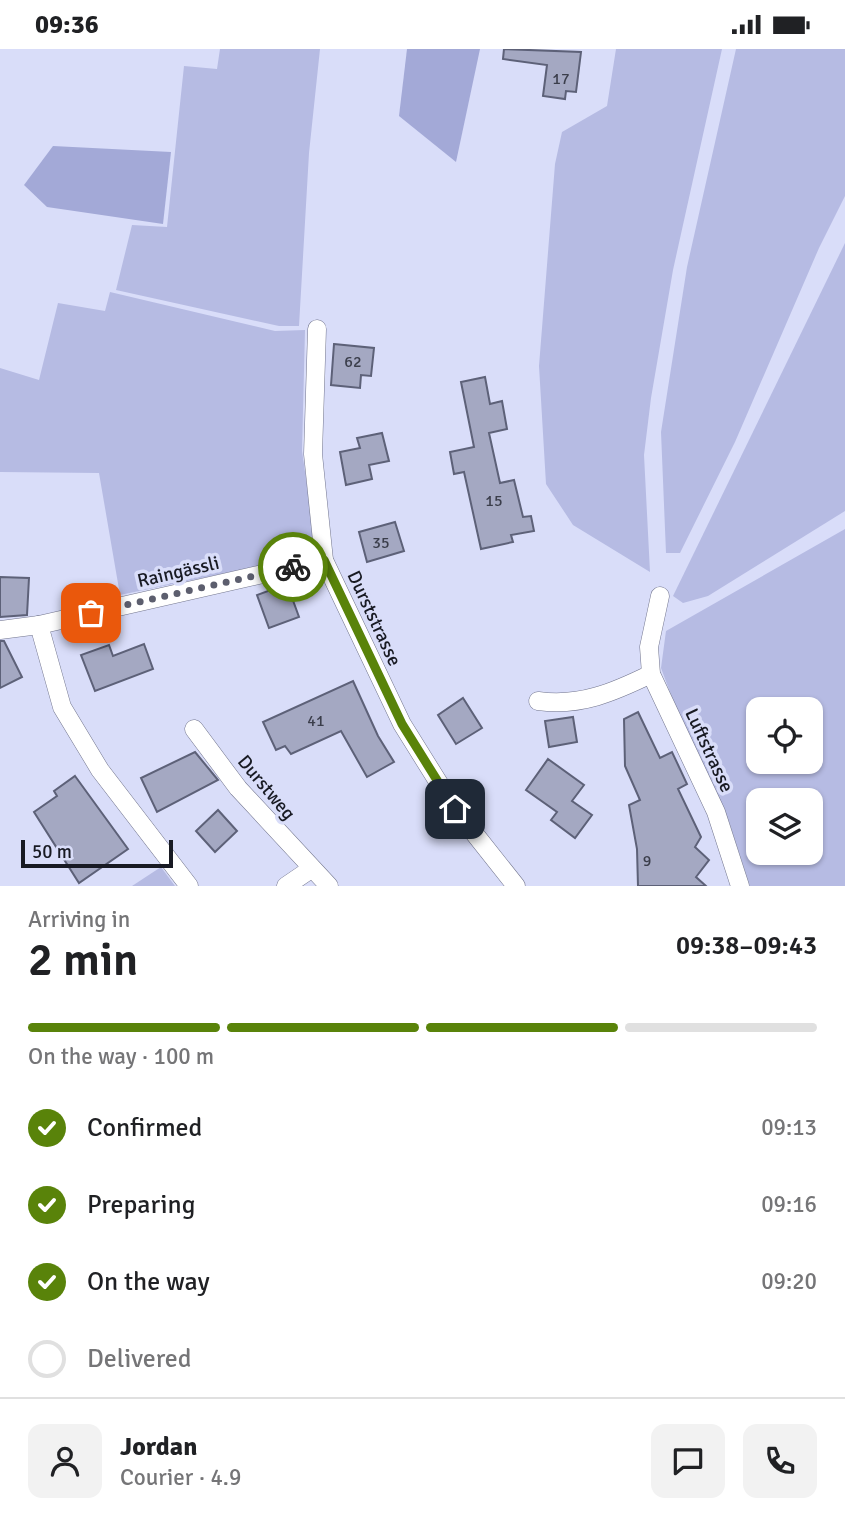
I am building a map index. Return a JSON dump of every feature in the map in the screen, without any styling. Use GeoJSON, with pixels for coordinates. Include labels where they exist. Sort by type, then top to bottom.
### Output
{"type":"FeatureCollection","features":[{"type":"Feature","properties":{"kind":"street","name":"Durststrasse"},"geometry":{"type":"LineString","coordinates":[[317,328],[313,454],[324,560],[402,724],[455,809],[516,886]]}},
{"type":"Feature","properties":{"kind":"street","name":"Raingässli"},"geometry":{"type":"LineString","coordinates":[[0,630],[39,625],[324,560]]}},
{"type":"Feature","properties":{"kind":"street"},"geometry":{"type":"LineString","coordinates":[[538,701],[560,704],[578,702],[619,690],[652,674],[649,647],[660,596]]}},
{"type":"Feature","properties":{"kind":"street"},"geometry":{"type":"LineString","coordinates":[[39,625],[61,707],[100,770],[189,886]]}},
{"type":"Feature","properties":{"kind":"street","name":"Luftstrasse"},"geometry":{"type":"LineString","coordinates":[[652,674],[716,812],[740,886]]}},
{"type":"Feature","properties":{"kind":"street","name":"Durstweg"},"geometry":{"type":"LineString","coordinates":[[194,729],[238,788],[328,886]]}},
{"type":"Feature","properties":{"kind":"street"},"geometry":{"type":"LineString","coordinates":[[286,886],[311,869]]}},
{"type":"Feature","properties":{"kind":"shaded area"},"geometry":{"type":"Polygon","coordinates":[[[220,49],[320,49],[309,153],[299,326],[279,326],[116,290],[132,225],[167,227],[184,66],[217,69],[220,49]]]}},
{"type":"Feature","properties":{"kind":"shaded area"},"geometry":{"type":"Polygon","coordinates":[[[407,49],[480,49],[456,162],[399,116],[407,49]]]}},
{"type":"Feature","properties":{"kind":"shaded area"},"geometry":{"type":"Polygon","coordinates":[[[616,49],[722,49],[673,270],[651,398],[644,455],[650,572],[573,525],[546,484],[539,366],[555,164],[562,132],[607,106],[616,49]]]}},
{"type":"Feature","properties":{"kind":"shaded area"},"geometry":{"type":"Polygon","coordinates":[[[736,49],[845,49],[845,196],[819,248],[735,442],[680,553],[666,553],[661,432],[687,267],[736,49]]]}},
{"type":"Feature","properties":{"kind":"shaded area"},"geometry":{"type":"Polygon","coordinates":[[[53,146],[171,152],[163,224],[47,207],[24,185],[53,146]]]}},
{"type":"Feature","properties":{"kind":"shaded area"},"geometry":{"type":"Polygon","coordinates":[[[845,243],[845,511],[708,596],[683,603],[673,596],[845,243]]]}},
{"type":"Feature","properties":{"kind":"shaded area"},"geometry":{"type":"Polygon","coordinates":[[[110,292],[275,331],[305,330],[302,451],[317,554],[120,595],[99,473],[0,472],[0,368],[39,380],[58,303],[105,311],[110,292]]]}},
{"type":"Feature","properties":{"kind":"shaded area"},"geometry":{"type":"Polygon","coordinates":[[[845,529],[845,886],[750,886],[729,822],[680,719],[661,668],[666,631],[845,529]]]}},
{"type":"Feature","properties":{"kind":"shaded area"},"geometry":{"type":"Polygon","coordinates":[[[161,867],[175,886],[132,886],[161,867]]]}},
{"type":"Feature","properties":{"kind":"building"},"geometry":{"type":"Polygon","coordinates":[[[504,49],[581,52],[576,92],[566,91],[565,99],[543,96],[547,65],[503,59],[504,49]]]}},
{"type":"Feature","properties":{"kind":"building"},"geometry":{"type":"Polygon","coordinates":[[[334,344],[374,348],[371,376],[361,375],[360,388],[331,385],[334,344]]]}},
{"type":"Feature","properties":{"kind":"building"},"geometry":{"type":"Polygon","coordinates":[[[485,377],[490,404],[502,401],[507,429],[489,433],[500,483],[514,480],[523,517],[531,516],[534,531],[511,535],[513,542],[481,549],[464,472],[454,474],[450,452],[474,447],[461,382],[485,377]]]}},
{"type":"Feature","properties":{"kind":"building"},"geometry":{"type":"Polygon","coordinates":[[[382,433],[389,461],[369,465],[372,479],[346,485],[340,452],[360,448],[357,438],[382,433]]]}},
{"type":"Feature","properties":{"kind":"building"},"geometry":{"type":"Polygon","coordinates":[[[395,522],[404,551],[367,562],[359,532],[395,522]]]}},
{"type":"Feature","properties":{"kind":"building"},"geometry":{"type":"Polygon","coordinates":[[[0,577],[29,578],[27,615],[0,617],[0,577]]]}},
{"type":"Feature","properties":{"kind":"building"},"geometry":{"type":"Polygon","coordinates":[[[287,584],[299,617],[269,628],[257,595],[287,584]]]}},
{"type":"Feature","properties":{"kind":"building"},"geometry":{"type":"Polygon","coordinates":[[[0,641],[4,641],[22,677],[0,688],[0,641]]]}},
{"type":"Feature","properties":{"kind":"building"},"geometry":{"type":"Polygon","coordinates":[[[144,644],[153,669],[95,691],[81,655],[109,645],[113,656],[144,644]]]}},
{"type":"Feature","properties":{"kind":"building"},"geometry":{"type":"Polygon","coordinates":[[[353,681],[378,736],[394,762],[367,777],[341,731],[291,754],[285,746],[276,750],[263,722],[353,681]]]}},
{"type":"Feature","properties":{"kind":"building"},"geometry":{"type":"Polygon","coordinates":[[[463,698],[482,728],[456,744],[438,715],[463,698]]]}},
{"type":"Feature","properties":{"kind":"building"},"geometry":{"type":"Polygon","coordinates":[[[638,712],[660,758],[672,752],[687,784],[678,789],[701,837],[695,847],[709,860],[696,877],[706,886],[638,886],[637,849],[629,805],[640,800],[625,766],[624,719],[638,712]]]}},
{"type":"Feature","properties":{"kind":"building"},"geometry":{"type":"Polygon","coordinates":[[[573,717],[577,742],[549,747],[545,721],[573,717]]]}},
{"type":"Feature","properties":{"kind":"building"},"geometry":{"type":"Polygon","coordinates":[[[195,752],[218,780],[157,812],[141,778],[195,752]]]}},
{"type":"Feature","properties":{"kind":"building"},"geometry":{"type":"Polygon","coordinates":[[[548,759],[584,785],[572,801],[592,815],[575,838],[551,820],[557,812],[526,790],[548,759]]]}},
{"type":"Feature","properties":{"kind":"building"},"geometry":{"type":"Polygon","coordinates":[[[75,776],[128,849],[79,883],[34,812],[57,796],[54,791],[75,776]]]}},
{"type":"Feature","properties":{"kind":"building"},"geometry":{"type":"Polygon","coordinates":[[[218,810],[237,831],[215,852],[196,831],[218,810]]]}},
{"type":"Feature","properties":{"kind":"way so far"},"geometry":{"type":"LineString","coordinates":[[91,613],[293,567]]}},
{"type":"Feature","properties":{"kind":"route"},"geometry":{"type":"LineString","coordinates":[[293,567],[324,560],[402,724],[455,809]]}}]}
